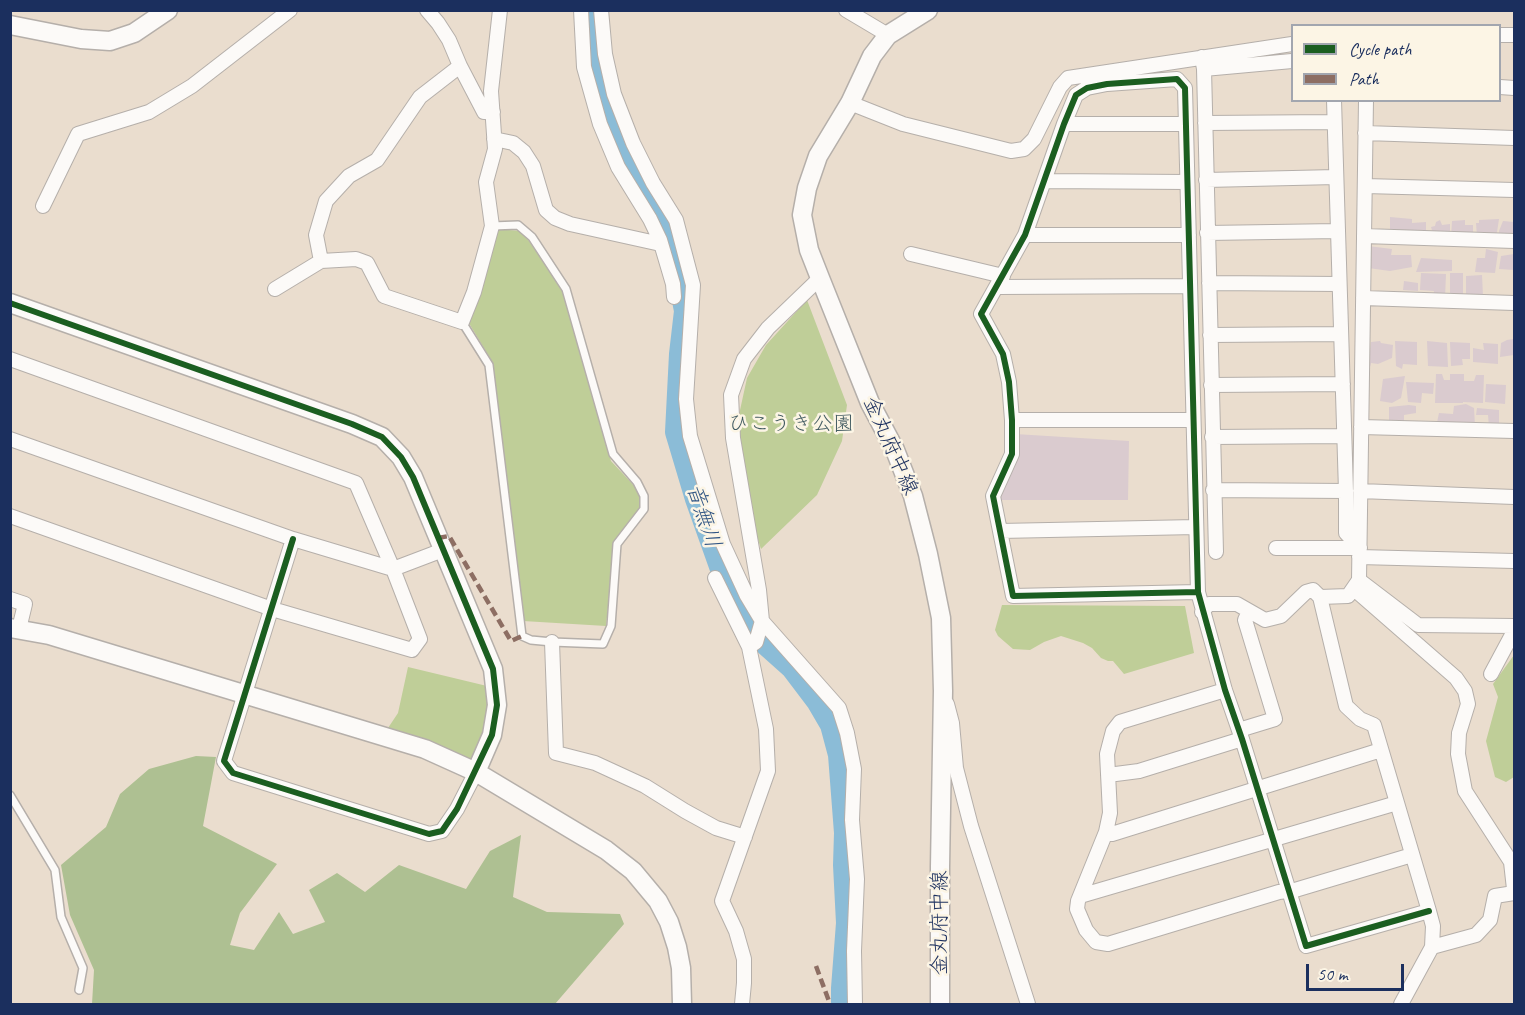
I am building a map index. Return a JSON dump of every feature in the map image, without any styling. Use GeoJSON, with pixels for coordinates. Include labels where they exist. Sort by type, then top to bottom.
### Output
{"type":"FeatureCollection","features":[{"type":"Feature","properties":{"kind":"street"},"geometry":{"type":"LineString","coordinates":[[10,25],[81,39],[110,41],[134,33],[168,10]]}},
{"type":"Feature","properties":{"kind":"street"},"geometry":{"type":"LineString","coordinates":[[42,206],[78,134],[149,112],[192,86],[290,10]]}},
{"type":"Feature","properties":{"kind":"street"},"geometry":{"type":"LineString","coordinates":[[427,10],[449,40],[484,112],[493,112]]}},
{"type":"Feature","properties":{"kind":"street"},"geometry":{"type":"LineString","coordinates":[[275,289],[321,261],[356,259],[368,263],[384,296],[462,322],[474,292],[492,226],[486,182],[495,149],[491,91],[500,10]]}},
{"type":"Feature","properties":{"kind":"street"},"geometry":{"type":"LineString","coordinates":[[581,10],[584,66],[600,124],[618,167],[650,219],[660,240],[673,284],[674,297]]}},
{"type":"Feature","properties":{"kind":"street"},"geometry":{"type":"LineString","coordinates":[[601,10],[614,94],[633,143],[653,183],[676,220],[693,285],[686,399],[690,436],[723,544],[747,596],[762,621],[839,708],[847,733],[854,770],[852,820],[857,879],[854,951],[855,1005]]}},
{"type":"Feature","properties":{"kind":"street"},"geometry":{"type":"LineString","coordinates":[[846,10],[888,35]]}},
{"type":"Feature","properties":{"kind":"street","name":"金丸府中線"},"geometry":{"type":"LineString","coordinates":[[927,10],[888,35],[872,56],[850,103],[818,156],[807,188],[802,215],[809,250],[820,278],[870,403],[895,450],[914,496],[941,618],[944,691],[940,1005]]}},
{"type":"Feature","properties":{"kind":"street"},"geometry":{"type":"LineString","coordinates":[[1198,592],[1013,596],[993,496],[1012,454],[1009,382],[1003,354],[981,314],[1025,236],[1076,95],[1106,78],[1203,63],[1291,44]]}},
{"type":"Feature","properties":{"kind":"street"},"geometry":{"type":"LineString","coordinates":[[1203,63],[1291,61]]}},
{"type":"Feature","properties":{"kind":"street"},"geometry":{"type":"LineString","coordinates":[[1203,63],[1216,552]]}},
{"type":"Feature","properties":{"kind":"street"},"geometry":{"type":"LineString","coordinates":[[321,261],[316,235],[326,201],[349,176],[377,160],[420,97],[460,66]]}},
{"type":"Feature","properties":{"kind":"street"},"geometry":{"type":"LineString","coordinates":[[850,103],[903,124],[1011,151],[1024,148],[1034,139],[1060,87],[1068,78],[1177,79],[1185,88],[1198,592],[1225,690],[1306,946],[1429,910]]}},
{"type":"Feature","properties":{"kind":"street"},"geometry":{"type":"LineString","coordinates":[[1334,102],[1344,436],[1353,491]]}},
{"type":"Feature","properties":{"kind":"street"},"geometry":{"type":"LineString","coordinates":[[1320,597],[1348,596],[1357,585],[1359,552],[1346,533],[1361,427],[1366,102]]}},
{"type":"Feature","properties":{"kind":"street"},"geometry":{"type":"LineString","coordinates":[[1205,123],[1334,122]]}},
{"type":"Feature","properties":{"kind":"street"},"geometry":{"type":"LineString","coordinates":[[1064,124],[1186,124]]}},
{"type":"Feature","properties":{"kind":"street"},"geometry":{"type":"LineString","coordinates":[[1365,133],[1515,138]]}},
{"type":"Feature","properties":{"kind":"street"},"geometry":{"type":"LineString","coordinates":[[494,139],[513,143],[524,152],[533,166],[546,210],[555,218],[570,224],[656,243],[660,240]]}},
{"type":"Feature","properties":{"kind":"street"},"geometry":{"type":"LineString","coordinates":[[1206,180],[1336,177]]}},
{"type":"Feature","properties":{"kind":"street"},"geometry":{"type":"LineString","coordinates":[[1044,181],[1187,182]]}},
{"type":"Feature","properties":{"kind":"street"},"geometry":{"type":"LineString","coordinates":[[1365,186],[1515,190]]}},
{"type":"Feature","properties":{"kind":"street"},"geometry":{"type":"LineString","coordinates":[[1207,233],[1338,231]]}},
{"type":"Feature","properties":{"kind":"street"},"geometry":{"type":"LineString","coordinates":[[1025,236],[1189,235]]}},
{"type":"Feature","properties":{"kind":"street"},"geometry":{"type":"LineString","coordinates":[[1364,236],[1515,241]]}},
{"type":"Feature","properties":{"kind":"street"},"geometry":{"type":"LineString","coordinates":[[911,254],[1000,281],[1190,286]]}},
{"type":"Feature","properties":{"kind":"street"},"geometry":{"type":"LineString","coordinates":[[753,644],[762,621],[759,590],[733,438],[730,395],[744,359],[768,328],[820,278]]}},
{"type":"Feature","properties":{"kind":"street"},"geometry":{"type":"LineString","coordinates":[[1209,283],[1339,284]]}},
{"type":"Feature","properties":{"kind":"street"},"geometry":{"type":"LineString","coordinates":[[1363,298],[1515,303]]}},
{"type":"Feature","properties":{"kind":"street"},"geometry":{"type":"LineString","coordinates":[[10,303],[352,424],[382,438],[402,457],[413,477],[493,669],[497,705],[492,735],[476,772],[457,809],[442,831],[429,834],[233,773],[224,761],[293,539]]}},
{"type":"Feature","properties":{"kind":"street"},"geometry":{"type":"LineString","coordinates":[[1210,335],[1341,334]]}},
{"type":"Feature","properties":{"kind":"street"},"geometry":{"type":"LineString","coordinates":[[10,359],[356,483],[420,639],[412,650],[272,609],[10,516]]}},
{"type":"Feature","properties":{"kind":"street"},"geometry":{"type":"LineString","coordinates":[[1211,385],[1342,384]]}},
{"type":"Feature","properties":{"kind":"street"},"geometry":{"type":"LineString","coordinates":[[1012,420],[1193,420]]}},
{"type":"Feature","properties":{"kind":"street"},"geometry":{"type":"LineString","coordinates":[[1361,427],[1515,431]]}},
{"type":"Feature","properties":{"kind":"street"},"geometry":{"type":"LineString","coordinates":[[1212,437],[1344,436]]}},
{"type":"Feature","properties":{"kind":"street"},"geometry":{"type":"LineString","coordinates":[[10,439],[293,539],[393,569],[443,550]]}},
{"type":"Feature","properties":{"kind":"street"},"geometry":{"type":"LineString","coordinates":[[1213,490],[1353,491],[1515,497]]}},
{"type":"Feature","properties":{"kind":"street"},"geometry":{"type":"LineString","coordinates":[[1000,531],[1196,527]]}},
{"type":"Feature","properties":{"kind":"street"},"geometry":{"type":"LineString","coordinates":[[1275,548],[1515,561]]}},
{"type":"Feature","properties":{"kind":"street"},"geometry":{"type":"LineString","coordinates":[[715,578],[753,644],[766,729],[768,771],[722,901],[736,931],[744,959],[742,1005]]}},
{"type":"Feature","properties":{"kind":"street"},"geometry":{"type":"LineString","coordinates":[[1357,585],[1418,625],[1515,628],[1491,675]]}},
{"type":"Feature","properties":{"kind":"street"},"geometry":{"type":"LineString","coordinates":[[1357,585],[1456,678],[1465,691],[1468,704],[1460,733],[1458,754],[1465,791],[1511,862],[1514,872],[1515,891],[1495,896],[1490,921],[1476,935],[1432,947]]}},
{"type":"Feature","properties":{"kind":"street"},"geometry":{"type":"LineString","coordinates":[[1202,612],[1209,604],[1237,604],[1265,620],[1281,616],[1306,592],[1313,590],[1320,597],[1346,706],[1360,719],[1374,725],[1433,926],[1432,947],[1401,1005]]}},
{"type":"Feature","properties":{"kind":"street"},"geometry":{"type":"LineString","coordinates":[[10,599],[25,604],[15,628],[60,638],[424,749],[476,772],[606,850],[633,872],[658,901],[669,922],[681,968],[682,1005]]}},
{"type":"Feature","properties":{"kind":"street"},"geometry":{"type":"LineString","coordinates":[[1108,775],[1138,771],[1240,735],[1275,719],[1245,620],[1249,611]]}},
{"type":"Feature","properties":{"kind":"street"},"geometry":{"type":"LineString","coordinates":[[552,642],[556,753],[595,763],[645,786],[716,828],[744,837]]}},
{"type":"Feature","properties":{"kind":"street"},"geometry":{"type":"LineString","coordinates":[[1225,690],[1120,722],[1113,730],[1107,754],[1110,813],[1106,832],[1077,909],[1086,930],[1096,942],[1108,944],[1279,892],[1295,890],[1412,855]]}},
{"type":"Feature","properties":{"kind":"street"},"geometry":{"type":"LineString","coordinates":[[944,691],[952,723],[956,768],[971,826],[1028,1005]]}},
{"type":"Feature","properties":{"kind":"street"},"geometry":{"type":"LineString","coordinates":[[1106,832],[1112,834],[1381,750]]}},
{"type":"Feature","properties":{"kind":"street"},"geometry":{"type":"LineString","coordinates":[[1080,896],[1397,803]]}},
{"type":"Feature","properties":{"kind":"lane"},"geometry":{"type":"LineString","coordinates":[[462,322],[489,365],[522,636],[531,640],[603,644],[611,626],[617,544],[644,509],[644,496],[637,482],[613,454],[566,289],[532,237],[518,225],[492,226]]}},
{"type":"Feature","properties":{"kind":"lane"},"geometry":{"type":"LineString","coordinates":[[10,795],[55,870],[61,917],[83,968],[79,990]]}},
{"type":"Feature","properties":{"kind":"green space"},"geometry":{"type":"Polygon","coordinates":[[[496,229],[522,231],[564,291],[611,461],[639,491],[640,508],[615,543],[606,626],[523,621],[493,363],[467,320],[496,229]]]}},
{"type":"Feature","properties":{"kind":"green space","name":"ひこうき公園"},"geometry":{"type":"Polygon","coordinates":[[[807,300],[847,405],[842,441],[817,495],[761,549],[750,515],[737,424],[747,378],[766,345],[807,300]]]}},
{"type":"Feature","properties":{"kind":"green space"},"geometry":{"type":"Polygon","coordinates":[[[1002,605],[1185,606],[1194,653],[1124,674],[1113,661],[1101,658],[1092,648],[1061,636],[1030,650],[1013,649],[998,636],[995,630],[1002,605]]]}},
{"type":"Feature","properties":{"kind":"green space"},"geometry":{"type":"Polygon","coordinates":[[[1514,655],[1514,777],[1506,782],[1495,777],[1486,741],[1498,697],[1493,684],[1514,655]]]}},
{"type":"Feature","properties":{"kind":"green space"},"geometry":{"type":"Polygon","coordinates":[[[408,667],[487,686],[489,726],[474,761],[388,728],[398,713],[408,667]]]}},
{"type":"Feature","properties":{"kind":"green space"},"geometry":{"type":"Polygon","coordinates":[[[196,756],[216,757],[203,826],[277,864],[240,913],[230,945],[254,950],[279,912],[293,934],[325,922],[309,890],[337,873],[365,892],[399,865],[466,889],[490,851],[521,835],[513,897],[547,912],[620,914],[624,924],[555,1004],[92,1004],[94,970],[70,915],[61,865],[106,827],[120,794],[149,769],[196,756]]]}},
{"type":"Feature","properties":{"kind":"building"},"geometry":{"type":"Polygon","coordinates":[[[1390,217],[1412,219],[1412,223],[1426,222],[1426,235],[1390,232],[1390,217]]]}},
{"type":"Feature","properties":{"kind":"building"},"geometry":{"type":"Polygon","coordinates":[[[1499,219],[1496,239],[1477,237],[1476,223],[1479,223],[1479,220],[1499,219]]]}},
{"type":"Feature","properties":{"kind":"building"},"geometry":{"type":"Polygon","coordinates":[[[1440,220],[1442,225],[1450,224],[1450,237],[1434,237],[1431,227],[1440,220]]]}},
{"type":"Feature","properties":{"kind":"building"},"geometry":{"type":"Polygon","coordinates":[[[1465,220],[1465,225],[1473,225],[1473,236],[1451,237],[1452,221],[1465,220]]]}},
{"type":"Feature","properties":{"kind":"building"},"geometry":{"type":"Polygon","coordinates":[[[1503,221],[1514,222],[1514,239],[1500,239],[1499,231],[1503,221]]]}},
{"type":"Feature","properties":{"kind":"building"},"geometry":{"type":"Polygon","coordinates":[[[1368,246],[1392,249],[1391,255],[1411,255],[1412,267],[1390,271],[1368,268],[1368,246]]]}},
{"type":"Feature","properties":{"kind":"building"},"geometry":{"type":"Polygon","coordinates":[[[1486,249],[1498,252],[1495,273],[1475,272],[1477,258],[1485,258],[1486,249]]]}},
{"type":"Feature","properties":{"kind":"building"},"geometry":{"type":"Polygon","coordinates":[[[1514,254],[1514,270],[1499,269],[1501,256],[1514,254]]]}},
{"type":"Feature","properties":{"kind":"building"},"geometry":{"type":"Polygon","coordinates":[[[1421,258],[1452,260],[1452,271],[1416,272],[1421,258]]]}},
{"type":"Feature","properties":{"kind":"building"},"geometry":{"type":"Polygon","coordinates":[[[1421,273],[1446,274],[1445,298],[1433,298],[1434,291],[1420,290],[1421,273]]]}},
{"type":"Feature","properties":{"kind":"building"},"geometry":{"type":"Polygon","coordinates":[[[1450,273],[1463,273],[1463,296],[1450,297],[1450,273]]]}},
{"type":"Feature","properties":{"kind":"building"},"geometry":{"type":"Polygon","coordinates":[[[1482,275],[1483,296],[1466,296],[1466,276],[1482,275]]]}},
{"type":"Feature","properties":{"kind":"building"},"geometry":{"type":"Polygon","coordinates":[[[1404,281],[1418,283],[1418,291],[1403,290],[1404,281]]]}},
{"type":"Feature","properties":{"kind":"building"},"geometry":{"type":"Polygon","coordinates":[[[1513,339],[1514,355],[1500,357],[1501,343],[1513,339]]]}},
{"type":"Feature","properties":{"kind":"building"},"geometry":{"type":"Polygon","coordinates":[[[1380,341],[1393,345],[1392,358],[1378,364],[1371,363],[1368,367],[1371,342],[1380,341]]]}},
{"type":"Feature","properties":{"kind":"building"},"geometry":{"type":"Polygon","coordinates":[[[1395,341],[1417,342],[1417,365],[1403,364],[1402,369],[1396,366],[1395,341]]]}},
{"type":"Feature","properties":{"kind":"building"},"geometry":{"type":"Polygon","coordinates":[[[1427,341],[1447,343],[1448,367],[1428,366],[1427,341]]]}},
{"type":"Feature","properties":{"kind":"building"},"geometry":{"type":"Polygon","coordinates":[[[1450,342],[1470,343],[1470,359],[1462,359],[1463,365],[1451,366],[1450,342]]]}},
{"type":"Feature","properties":{"kind":"building"},"geometry":{"type":"Polygon","coordinates":[[[1483,343],[1498,344],[1498,364],[1473,362],[1473,348],[1484,350],[1483,343]]]}},
{"type":"Feature","properties":{"kind":"building"},"geometry":{"type":"Polygon","coordinates":[[[1436,374],[1442,374],[1444,380],[1450,380],[1450,374],[1464,374],[1464,381],[1474,381],[1476,375],[1484,375],[1483,403],[1435,403],[1436,374]]]}},
{"type":"Feature","properties":{"kind":"building"},"geometry":{"type":"Polygon","coordinates":[[[1405,376],[1401,398],[1392,403],[1380,401],[1383,379],[1405,376]]]}},
{"type":"Feature","properties":{"kind":"building"},"geometry":{"type":"Polygon","coordinates":[[[1406,382],[1434,383],[1433,394],[1422,393],[1421,403],[1408,402],[1406,382]]]}},
{"type":"Feature","properties":{"kind":"building"},"geometry":{"type":"Polygon","coordinates":[[[1486,384],[1506,385],[1505,404],[1485,402],[1486,384]]]}},
{"type":"Feature","properties":{"kind":"building"},"geometry":{"type":"Polygon","coordinates":[[[1466,404],[1474,408],[1475,426],[1436,427],[1439,413],[1453,414],[1454,406],[1466,404]]]}},
{"type":"Feature","properties":{"kind":"building"},"geometry":{"type":"Polygon","coordinates":[[[1416,406],[1416,413],[1404,415],[1404,422],[1389,422],[1389,407],[1416,406]]]}},
{"type":"Feature","properties":{"kind":"building"},"geometry":{"type":"Polygon","coordinates":[[[1477,408],[1499,410],[1499,428],[1489,428],[1488,415],[1476,415],[1477,408]]]}},
{"type":"Feature","properties":{"kind":"building"},"geometry":{"type":"Polygon","coordinates":[[[1015,434],[1129,441],[1128,500],[998,500],[1015,434]]]}},
{"type":"Feature","properties":{"kind":"waterway","name":"音無川"},"geometry":{"type":"LineString","coordinates":[[591,10],[593,60],[605,112],[629,171],[657,209],[673,248],[685,311],[676,432],[696,499],[722,572],[738,602],[764,643],[792,668],[817,701],[831,725],[839,755],[845,833],[847,923],[842,1004]]}},
{"type":"Feature","properties":{"kind":"marked path"},"geometry":{"type":"LineString","coordinates":[[438,538],[449,536],[511,641],[522,636]]}},
{"type":"Feature","properties":{"kind":"marked path"},"geometry":{"type":"LineString","coordinates":[[816,966],[830,1004]]}},
{"type":"Feature","properties":{"kind":"cycle path"},"geometry":{"type":"LineString","coordinates":[[1198,592],[1013,596],[993,496],[1012,454],[1012,420],[1009,382],[1003,354],[981,314],[1025,235],[1076,95],[1087,88],[1107,84],[1177,79],[1185,88],[1198,592],[1225,690],[1306,946],[1429,911]]}},
{"type":"Feature","properties":{"kind":"cycle path"},"geometry":{"type":"LineString","coordinates":[[10,303],[352,424],[382,437],[401,457],[413,477],[493,669],[497,705],[492,735],[457,809],[442,831],[429,834],[233,773],[224,761],[293,539]]}}]}
